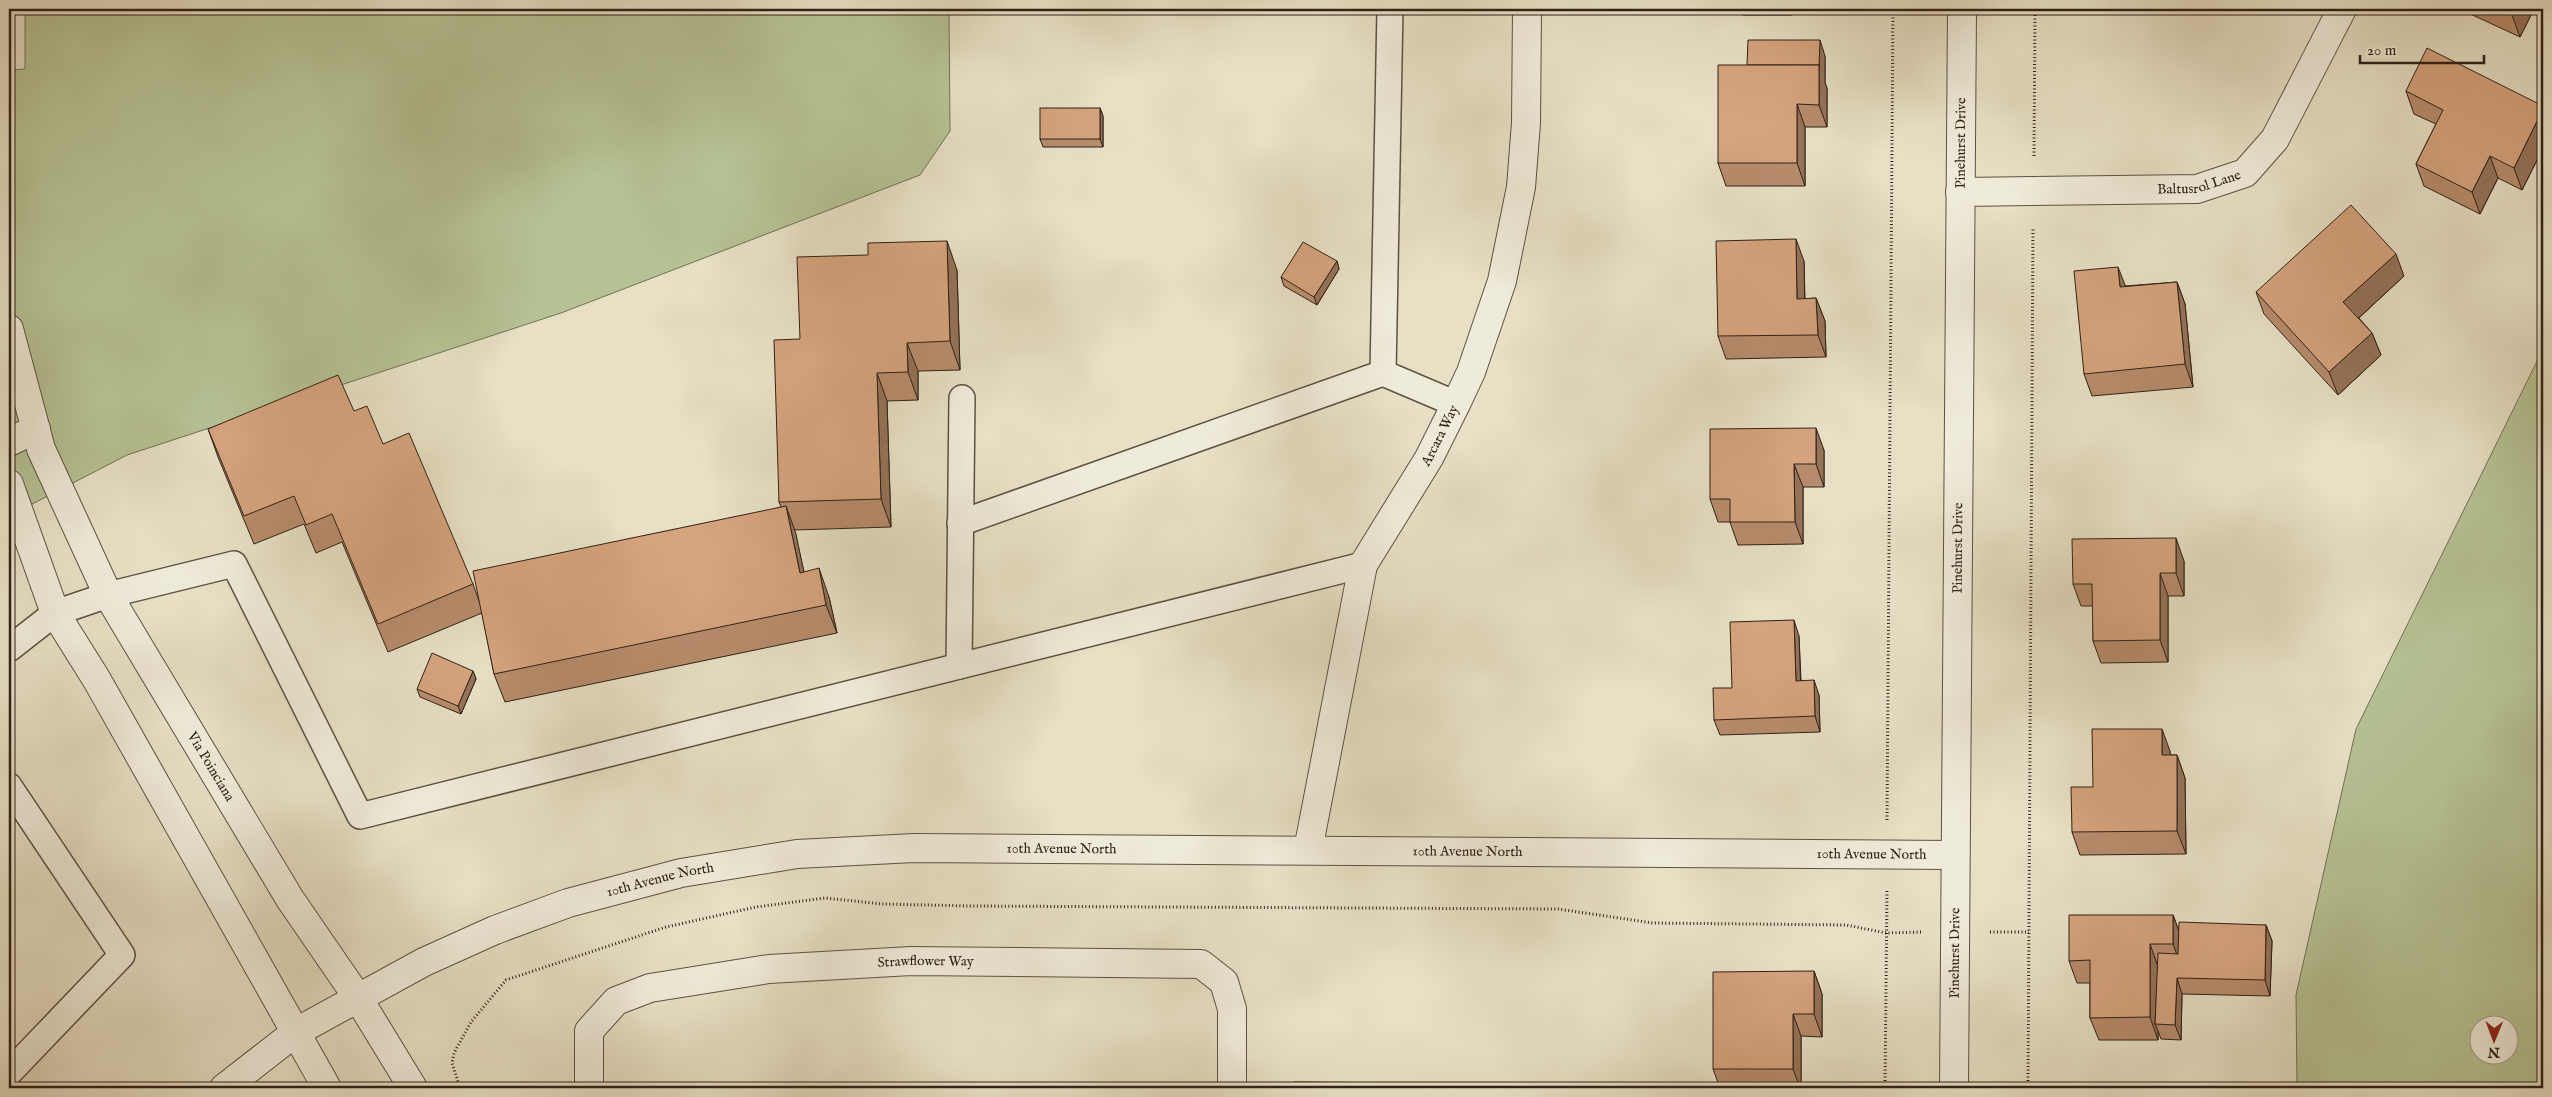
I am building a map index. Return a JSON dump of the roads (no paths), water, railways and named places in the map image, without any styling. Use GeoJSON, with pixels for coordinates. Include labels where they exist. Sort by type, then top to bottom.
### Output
{"type":"FeatureCollection","features":[{"type":"Feature","properties":{"kind":"street","name":"Arcara Way"},"geometry":{"type":"LineString","coordinates":[[1308,850],[1363,565],[1429,458],[1456,404],[1471,372],[1502,281],[1520,187],[1526,124],[1527,9]]}},
{"type":"Feature","properties":{"kind":"street","name":"Pinehurst Drive"},"geometry":{"type":"LineString","coordinates":[[1954,1088],[1962,9]]}},
{"type":"Feature","properties":{"kind":"street","name":"Baltusrol Lane"},"geometry":{"type":"LineString","coordinates":[[1960,192],[2197,189],[2245,173],[2275,139],[2342,9]]}},
{"type":"Feature","properties":{"kind":"street","name":"Via Poinciana"},"geometry":{"type":"LineString","coordinates":[[9,329],[41,449],[108,595],[290,899],[358,998],[413,1088]]}},
{"type":"Feature","properties":{"kind":"street"},"geometry":{"type":"LineString","coordinates":[[9,442],[36,429]]}},
{"type":"Feature","properties":{"kind":"street"},"geometry":{"type":"LineString","coordinates":[[9,484],[55,613],[97,680],[327,1088]]}},
{"type":"Feature","properties":{"kind":"street","name":"10th Avenue North"},"geometry":{"type":"LineString","coordinates":[[224,1088],[296,1032],[424,962],[495,930],[568,903],[681,872],[787,856],[914,848],[1956,855]]}},
{"type":"Feature","properties":{"kind":"street","name":"Strawflower Way"},"geometry":{"type":"LineString","coordinates":[[590,1088],[589,1031],[616,1001],[650,988],[769,969],[911,961],[1201,964],[1224,982],[1232,1010],[1232,1088]]}},
{"type":"Feature","properties":{"kind":"lane"},"geometry":{"type":"LineString","coordinates":[[1383,373],[1390,9]]}},
{"type":"Feature","properties":{"kind":"lane"},"geometry":{"type":"LineString","coordinates":[[960,523],[1383,373],[1456,404]]}},
{"type":"Feature","properties":{"kind":"lane"},"geometry":{"type":"LineString","coordinates":[[959,666],[962,398]]}},
{"type":"Feature","properties":{"kind":"lane"},"geometry":{"type":"LineString","coordinates":[[9,649],[55,613],[108,595],[234,564],[360,816],[1363,565]]}},
{"type":"Feature","properties":{"kind":"lane"},"geometry":{"type":"LineString","coordinates":[[9,786],[122,955],[9,1073]]}}]}
